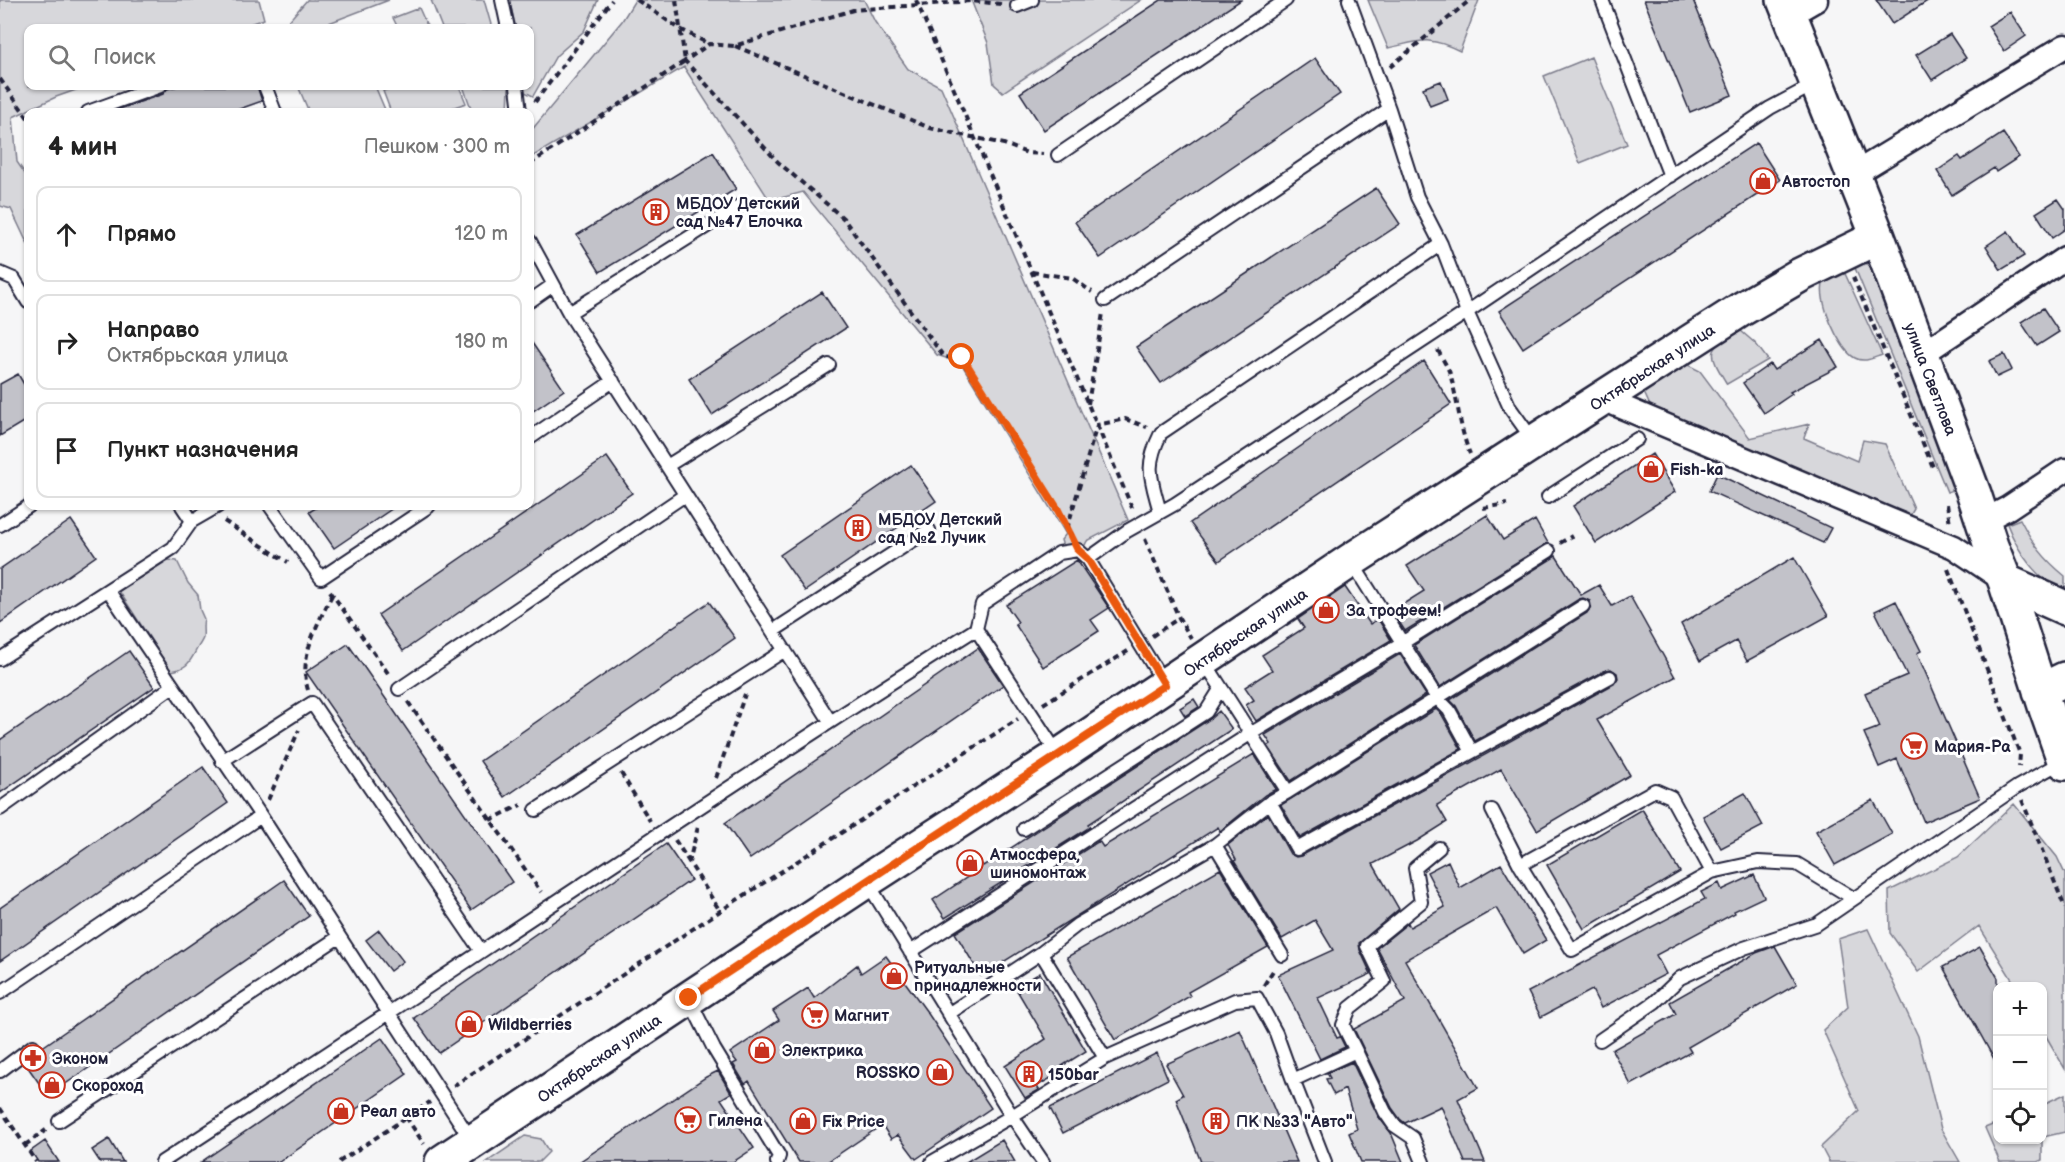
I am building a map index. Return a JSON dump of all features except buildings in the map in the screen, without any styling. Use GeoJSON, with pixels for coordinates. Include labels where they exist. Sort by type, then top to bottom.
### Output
{"type":"FeatureCollection","features":[{"type":"Feature","properties":{"kind":"main road","name":"улица Светлова"},"geometry":{"type":"LineString","coordinates":[[1797,5],[1816,83],[1878,237],[2005,581],[2053,685],[2065,762]]}},
{"type":"Feature","properties":{"kind":"main road","name":"Октябрьская улица"},"geometry":{"type":"LineString","coordinates":[[436,1158],[472,1142],[1059,756],[1350,561],[1740,310],[1840,254],[1878,237]]}},
{"type":"Feature","properties":{"kind":"main road"},"geometry":{"type":"LineString","coordinates":[[2005,581],[2065,608]]}},
{"type":"Feature","properties":{"kind":"street"},"geometry":{"type":"LineString","coordinates":[[1854,174],[2065,46]]}},
{"type":"Feature","properties":{"kind":"street"},"geometry":{"type":"LineString","coordinates":[[1922,355],[2065,258]]}},
{"type":"Feature","properties":{"kind":"street"},"geometry":{"type":"LineString","coordinates":[[1603,399],[1954,547],[2005,581]]}},
{"type":"Feature","properties":{"kind":"street"},"geometry":{"type":"LineString","coordinates":[[1983,521],[2008,508],[2065,470]]}},
{"type":"Feature","properties":{"kind":"lane"},"geometry":{"type":"LineString","coordinates":[[502,0],[507,24]]}},
{"type":"Feature","properties":{"kind":"lane"},"geometry":{"type":"LineString","coordinates":[[1017,6],[1032,0]]}},
{"type":"Feature","properties":{"kind":"lane"},"geometry":{"type":"LineString","coordinates":[[1058,155],[1286,0]]}},
{"type":"Feature","properties":{"kind":"lane"},"geometry":{"type":"LineString","coordinates":[[1349,0],[1389,109],[1417,197],[1441,244],[1467,312],[1510,408],[1534,442]]}},
{"type":"Feature","properties":{"kind":"lane"},"geometry":{"type":"LineString","coordinates":[[1602,0],[1670,176]]}},
{"type":"Feature","properties":{"kind":"lane"},"geometry":{"type":"LineString","coordinates":[[1088,559],[1467,312],[1770,108],[1816,83]]}},
{"type":"Feature","properties":{"kind":"lane"},"geometry":{"type":"LineString","coordinates":[[99,108],[149,90]]}},
{"type":"Feature","properties":{"kind":"lane"},"geometry":{"type":"LineString","coordinates":[[267,90],[273,108]]}},
{"type":"Feature","properties":{"kind":"lane"},"geometry":{"type":"LineString","coordinates":[[517,90],[520,108]]}},
{"type":"Feature","properties":{"kind":"lane"},"geometry":{"type":"LineString","coordinates":[[1105,300],[1389,109]]}},
{"type":"Feature","properties":{"kind":"lane"},"geometry":{"type":"LineString","coordinates":[[569,313],[739,206]]}},
{"type":"Feature","properties":{"kind":"lane"},"geometry":{"type":"LineString","coordinates":[[1160,512],[1150,472],[1152,451],[1161,433],[1441,244]]}},
{"type":"Feature","properties":{"kind":"lane"},"geometry":{"type":"LineString","coordinates":[[534,249],[569,313],[830,721]]}},
{"type":"Feature","properties":{"kind":"lane"},"geometry":{"type":"LineString","coordinates":[[0,273],[14,279],[24,295]]}},
{"type":"Feature","properties":{"kind":"lane"},"geometry":{"type":"LineString","coordinates":[[534,298],[553,285]]}},
{"type":"Feature","properties":{"kind":"lane"},"geometry":{"type":"LineString","coordinates":[[667,466],[829,365]]}},
{"type":"Feature","properties":{"kind":"lane"},"geometry":{"type":"LineString","coordinates":[[534,435],[613,381]]}},
{"type":"Feature","properties":{"kind":"lane"},"geometry":{"type":"LineString","coordinates":[[1548,497],[1637,439]]}},
{"type":"Feature","properties":{"kind":"lane"},"geometry":{"type":"LineString","coordinates":[[399,689],[686,495]]}},
{"type":"Feature","properties":{"kind":"lane"},"geometry":{"type":"LineString","coordinates":[[0,525],[24,509]]}},
{"type":"Feature","properties":{"kind":"lane"},"geometry":{"type":"LineString","coordinates":[[185,510],[192,521]]}},
{"type":"Feature","properties":{"kind":"lane"},"geometry":{"type":"LineString","coordinates":[[0,659],[173,548],[192,521],[211,510]]}},
{"type":"Feature","properties":{"kind":"lane"},"geometry":{"type":"LineString","coordinates":[[273,510],[321,578],[423,510]]}},
{"type":"Feature","properties":{"kind":"lane"},"geometry":{"type":"LineString","coordinates":[[773,632],[929,530]]}},
{"type":"Feature","properties":{"kind":"lane"},"geometry":{"type":"LineString","coordinates":[[162,1162],[390,1014],[550,905],[830,721],[976,629],[982,604],[1059,553],[1078,550],[1088,559],[1165,685]]}},
{"type":"Feature","properties":{"kind":"lane"},"geometry":{"type":"LineString","coordinates":[[910,952],[1250,734],[1402,643],[1549,550]]}},
{"type":"Feature","properties":{"kind":"lane"},"geometry":{"type":"LineString","coordinates":[[1350,561],[1437,698],[1449,710],[1472,752]]}},
{"type":"Feature","properties":{"kind":"lane"},"geometry":{"type":"LineString","coordinates":[[108,590],[261,816],[472,1142]]}},
{"type":"Feature","properties":{"kind":"lane"},"geometry":{"type":"LineString","coordinates":[[948,1014],[1041,953],[1077,925],[1215,845],[1270,802],[1583,606]]}},
{"type":"Feature","properties":{"kind":"lane"},"geometry":{"type":"LineString","coordinates":[[976,629],[1059,756]]}},
{"type":"Feature","properties":{"kind":"lane"},"geometry":{"type":"LineString","coordinates":[[536,810],[785,650]]}},
{"type":"Feature","properties":{"kind":"lane"},"geometry":{"type":"LineString","coordinates":[[1203,660],[1287,792]]}},
{"type":"Feature","properties":{"kind":"lane"},"geometry":{"type":"LineString","coordinates":[[1270,802],[1298,849],[1610,677]]}},
{"type":"Feature","properties":{"kind":"lane"},"geometry":{"type":"LineString","coordinates":[[0,809],[172,686]]}},
{"type":"Feature","properties":{"kind":"lane"},"geometry":{"type":"LineString","coordinates":[[1024,830],[1206,712],[1221,688]]}},
{"type":"Feature","properties":{"kind":"lane"},"geometry":{"type":"LineString","coordinates":[[222,761],[312,703],[481,951]]}},
{"type":"Feature","properties":{"kind":"lane"},"geometry":{"type":"LineString","coordinates":[[1600,1040],[1655,1002],[1680,978],[1743,948],[1817,924],[2017,787],[2065,762]]}},
{"type":"Feature","properties":{"kind":"lane"},"geometry":{"type":"LineString","coordinates":[[1520,865],[1655,790],[1671,797],[1712,872]]}},
{"type":"Feature","properties":{"kind":"lane"},"geometry":{"type":"LineString","coordinates":[[1491,810],[1520,865],[1572,950],[1712,872],[1758,862],[1797,864],[1853,898]]}},
{"type":"Feature","properties":{"kind":"lane"},"geometry":{"type":"LineString","coordinates":[[0,993],[261,816]]}},
{"type":"Feature","properties":{"kind":"lane"},"geometry":{"type":"LineString","coordinates":[[1215,845],[1282,955]]}},
{"type":"Feature","properties":{"kind":"lane"},"geometry":{"type":"LineString","coordinates":[[1423,1162],[1413,1137],[1394,1125],[1385,1112],[1343,1025],[1350,1008],[1384,981],[1367,946],[1420,902],[1414,868],[1439,848]]}},
{"type":"Feature","properties":{"kind":"lane"},"geometry":{"type":"LineString","coordinates":[[866,881],[1043,1162]]}},
{"type":"Feature","properties":{"kind":"lane"},"geometry":{"type":"LineString","coordinates":[[59,1121],[339,937]]}},
{"type":"Feature","properties":{"kind":"lane"},"geometry":{"type":"LineString","coordinates":[[1041,953],[1105,1058]]}},
{"type":"Feature","properties":{"kind":"lane"},"geometry":{"type":"LineString","coordinates":[[689,998],[714,1049],[779,1156],[777,1162]]}},
{"type":"Feature","properties":{"kind":"lane"},"geometry":{"type":"LineString","coordinates":[[932,1162],[1105,1058],[1235,1000],[1257,999],[1276,1033],[1325,1162]]}},
{"type":"Feature","properties":{"kind":"lane"},"geometry":{"type":"LineString","coordinates":[[0,1071],[33,1046]]}},
{"type":"Feature","properties":{"kind":"lane"},"geometry":{"type":"LineString","coordinates":[[1293,1080],[1356,1051]]}},
{"type":"Feature","properties":{"kind":"path"},"geometry":{"type":"LineString","coordinates":[[534,103],[612,0]]}},
{"type":"Feature","properties":{"kind":"path"},"geometry":{"type":"LineString","coordinates":[[636,0],[680,29],[709,44],[734,46],[930,128],[1004,144],[1027,153],[1058,155]]}},
{"type":"Feature","properties":{"kind":"path"},"geometry":{"type":"LineString","coordinates":[[676,0],[685,62],[778,162],[843,218],[944,357],[962,357],[1058,510],[1078,550]]}},
{"type":"Feature","properties":{"kind":"path"},"geometry":{"type":"LineString","coordinates":[[916,0],[1179,618],[1203,660]]}},
{"type":"Feature","properties":{"kind":"path"},"geometry":{"type":"LineString","coordinates":[[1377,77],[1470,0]]}},
{"type":"Feature","properties":{"kind":"path"},"geometry":{"type":"LineString","coordinates":[[734,46],[853,10],[971,2],[1017,6]]}},
{"type":"Feature","properties":{"kind":"path"},"geometry":{"type":"LineString","coordinates":[[534,161],[709,44]]}},
{"type":"Feature","properties":{"kind":"path"},"geometry":{"type":"LineString","coordinates":[[0,79],[24,112]]}},
{"type":"Feature","properties":{"kind":"path"},"geometry":{"type":"LineString","coordinates":[[1840,254],[1856,281],[1933,467]]}},
{"type":"Feature","properties":{"kind":"path"},"geometry":{"type":"LineString","coordinates":[[1031,272],[1072,278],[1105,300],[1088,404]]}},
{"type":"Feature","properties":{"kind":"path"},"geometry":{"type":"LineString","coordinates":[[1430,336],[1448,370],[1463,437],[1480,477]]}},
{"type":"Feature","properties":{"kind":"path"},"geometry":{"type":"LineString","coordinates":[[1097,425],[1125,419],[1161,433]]}},
{"type":"Feature","properties":{"kind":"path"},"geometry":{"type":"LineString","coordinates":[[1067,529],[1097,425]]}},
{"type":"Feature","properties":{"kind":"path"},"geometry":{"type":"LineString","coordinates":[[1476,510],[1507,504]]}},
{"type":"Feature","properties":{"kind":"path"},"geometry":{"type":"LineString","coordinates":[[217,510],[273,554],[321,578],[550,905]]}},
{"type":"Feature","properties":{"kind":"path"},"geometry":{"type":"LineString","coordinates":[[261,816],[312,703],[304,678],[312,637],[332,594]]}},
{"type":"Feature","properties":{"kind":"path"},"geometry":{"type":"LineString","coordinates":[[1964,612],[2020,754],[2017,787],[2065,908]]}},
{"type":"Feature","properties":{"kind":"path"},"geometry":{"type":"LineString","coordinates":[[339,1162],[720,911],[1179,618]]}},
{"type":"Feature","properties":{"kind":"path"},"geometry":{"type":"LineString","coordinates":[[613,761],[663,831],[689,862]]}},
{"type":"Feature","properties":{"kind":"path"},"geometry":{"type":"LineString","coordinates":[[490,820],[522,805],[536,810]]}},
{"type":"Feature","properties":{"kind":"path"},"geometry":{"type":"LineString","coordinates":[[1257,999],[1282,955]]}},
{"type":"Feature","properties":{"kind":"path"},"geometry":{"type":"LineString","coordinates":[[0,1108],[36,1162]]}},
{"type":"Feature","properties":{"kind":"path"},"geometry":{"type":"LineString","coordinates":[[406,1117],[436,1158]]}},
{"type":"Feature","properties":{"kind":"path"},"geometry":{"type":"LineString","coordinates":[[25,1145],[59,1121]]}},
{"type":"Feature","properties":{"kind":"shaded area"},"geometry":{"type":"Polygon","coordinates":[[[0,0],[259,0],[264,19],[250,24],[24,24],[24,90],[76,90],[32,108],[24,108],[24,112],[13,117],[17,162],[24,172],[24,237],[11,209],[0,206],[0,0]]]}},
{"type":"Feature","properties":{"kind":"shaded area"},"geometry":{"type":"Polygon","coordinates":[[[307,0],[389,0],[326,24],[286,24],[307,0]]]}},
{"type":"Feature","properties":{"kind":"shaded area"},"geometry":{"type":"Polygon","coordinates":[[[431,0],[484,0],[491,24],[440,24],[431,0]]]}},
{"type":"Feature","properties":{"kind":"shaded area"},"geometry":{"type":"Polygon","coordinates":[[[509,0],[598,0],[584,31],[556,56],[533,96],[525,90],[534,90],[534,24],[515,24],[509,0]]]}},
{"type":"Feature","properties":{"kind":"shaded area"},"geometry":{"type":"Polygon","coordinates":[[[635,0],[864,0],[875,22],[908,69],[941,87],[1128,520],[1087,541],[1085,545],[1063,547],[1061,540],[1066,534],[961,363],[937,355],[803,192],[770,201],[684,67],[534,156],[534,127],[622,21],[635,0]]]}},
{"type":"Feature","properties":{"kind":"shaded area"},"geometry":{"type":"Polygon","coordinates":[[[971,0],[1141,0],[1003,92],[994,84],[988,43],[971,0]]]}},
{"type":"Feature","properties":{"kind":"shaded area"},"geometry":{"type":"Polygon","coordinates":[[[1368,0],[1479,0],[1460,51],[1432,41],[1388,48],[1368,0]]]}},
{"type":"Feature","properties":{"kind":"shaded area"},"geometry":{"type":"Polygon","coordinates":[[[419,8],[426,24],[396,24],[393,18],[419,8]]]}},
{"type":"Feature","properties":{"kind":"shaded area"},"geometry":{"type":"Polygon","coordinates":[[[1591,57],[1627,144],[1580,163],[1544,76],[1591,57]]]}},
{"type":"Feature","properties":{"kind":"shaded area"},"geometry":{"type":"Polygon","coordinates":[[[300,90],[377,90],[384,108],[307,108],[300,90]]]}},
{"type":"Feature","properties":{"kind":"shaded area"},"geometry":{"type":"Polygon","coordinates":[[[461,90],[466,103],[452,108],[389,108],[383,91],[461,90]]]}},
{"type":"Feature","properties":{"kind":"shaded area"},"geometry":{"type":"Polygon","coordinates":[[[464,90],[509,90],[508,108],[471,108],[464,90]]]}},
{"type":"Feature","properties":{"kind":"shaded area"},"geometry":{"type":"Polygon","coordinates":[[[1853,263],[1869,264],[1959,488],[1947,492],[1853,263]]]}},
{"type":"Feature","properties":{"kind":"shaded area"},"geometry":{"type":"Polygon","coordinates":[[[1842,267],[1882,355],[1872,359],[1858,359],[1849,353],[1836,335],[1826,311],[1822,289],[1824,281],[1842,267]]]}},
{"type":"Feature","properties":{"kind":"shaded area"},"geometry":{"type":"Polygon","coordinates":[[[1741,331],[1756,344],[1768,360],[1727,384],[1716,364],[1714,352],[1722,342],[1741,331]]]}},
{"type":"Feature","properties":{"kind":"shaded area"},"geometry":{"type":"Polygon","coordinates":[[[1684,363],[1700,371],[1750,438],[1809,424],[1804,438],[1857,461],[1863,440],[1885,444],[1914,509],[1907,521],[1651,408],[1642,388],[1684,363]]]}},
{"type":"Feature","properties":{"kind":"shaded area"},"geometry":{"type":"Polygon","coordinates":[[[2020,519],[2039,550],[2065,576],[2065,596],[2037,573],[2017,546],[2007,524],[2020,519]]]}},
{"type":"Feature","properties":{"kind":"shaded area"},"geometry":{"type":"Polygon","coordinates":[[[168,560],[177,561],[188,583],[198,595],[204,619],[203,638],[191,660],[182,668],[171,671],[119,591],[168,560]]]}},
{"type":"Feature","properties":{"kind":"shaded area"},"geometry":{"type":"Polygon","coordinates":[[[2014,804],[2057,857],[2065,874],[2065,1069],[2047,1038],[2047,982],[2014,982],[1979,926],[1918,972],[1890,933],[1889,891],[1958,857],[2014,804]]]}},
{"type":"Feature","properties":{"kind":"shaded area"},"geometry":{"type":"Polygon","coordinates":[[[1868,929],[1918,1036],[1941,1129],[1960,1162],[1829,1162],[1821,1147],[1859,1111],[1823,1030],[1848,1007],[1838,939],[1868,929]]]}},
{"type":"Feature","properties":{"kind":"shaded area"},"geometry":{"type":"Polygon","coordinates":[[[2065,1094],[2065,1132],[2047,1136],[2047,1102],[2065,1094]]]}},
{"type":"Feature","properties":{"kind":"shaded area"},"geometry":{"type":"Polygon","coordinates":[[[1993,1125],[1993,1144],[2042,1144],[2042,1160],[2000,1162],[1985,1128],[1993,1125]]]}},
{"type":"Feature","properties":{"kind":"shaded area"},"geometry":{"type":"Polygon","coordinates":[[[525,1136],[541,1139],[549,1152],[539,1162],[487,1162],[525,1136]]]}},
{"type":"Feature","properties":{"kind":"place","name":"Автостоп"},"geometry":{"type":"Point","coordinates":[1763,181]}},
{"type":"Feature","properties":{"kind":"place","name":"МБДОУ Детский сад №47 Елочка"},"geometry":{"type":"Point","coordinates":[656,212]}},
{"type":"Feature","properties":{"kind":"place","name":"Fish-ka"},"geometry":{"type":"Point","coordinates":[1651,469]}},
{"type":"Feature","properties":{"kind":"place","name":"МБДОУ Детский сад №2 Лучик"},"geometry":{"type":"Point","coordinates":[858,528]}},
{"type":"Feature","properties":{"kind":"place","name":"За трофеем!"},"geometry":{"type":"Point","coordinates":[1326,610]}},
{"type":"Feature","properties":{"kind":"place","name":"Мария-Ра"},"geometry":{"type":"Point","coordinates":[1914,746]}},
{"type":"Feature","properties":{"kind":"place","name":"Атмосфера, шиномонтаж"},"geometry":{"type":"Point","coordinates":[970,863]}},
{"type":"Feature","properties":{"kind":"place","name":"Ритуальные принадлежности"},"geometry":{"type":"Point","coordinates":[894,976]}},
{"type":"Feature","properties":{"kind":"place","name":"Магнит"},"geometry":{"type":"Point","coordinates":[815,1015]}},
{"type":"Feature","properties":{"kind":"place","name":"Wildberries"},"geometry":{"type":"Point","coordinates":[469,1024]}},
{"type":"Feature","properties":{"kind":"place","name":"Электрика"},"geometry":{"type":"Point","coordinates":[762,1050]}},
{"type":"Feature","properties":{"kind":"place","name":"Эконом"},"geometry":{"type":"Point","coordinates":[33,1058]}},
{"type":"Feature","properties":{"kind":"place","name":"ROSSKO"},"geometry":{"type":"Point","coordinates":[940,1072]}},
{"type":"Feature","properties":{"kind":"place","name":"150bar"},"geometry":{"type":"Point","coordinates":[1029,1074]}},
{"type":"Feature","properties":{"kind":"place","name":"Скороход"},"geometry":{"type":"Point","coordinates":[52,1085]}},
{"type":"Feature","properties":{"kind":"place","name":"Реал авто"},"geometry":{"type":"Point","coordinates":[341,1111]}},
{"type":"Feature","properties":{"kind":"place","name":"Гилена"},"geometry":{"type":"Point","coordinates":[688,1120]}},
{"type":"Feature","properties":{"kind":"place","name":"Fix Price"},"geometry":{"type":"Point","coordinates":[803,1121]}},
{"type":"Feature","properties":{"kind":"place","name":"ПК №33 \"Авто\""},"geometry":{"type":"Point","coordinates":[1216,1121]}},
{"type":"Feature","properties":{"kind":"route"},"geometry":{"type":"LineString","coordinates":[[689,998],[1165,685],[1088,559],[1078,550],[1058,510],[962,357]]}}]}
